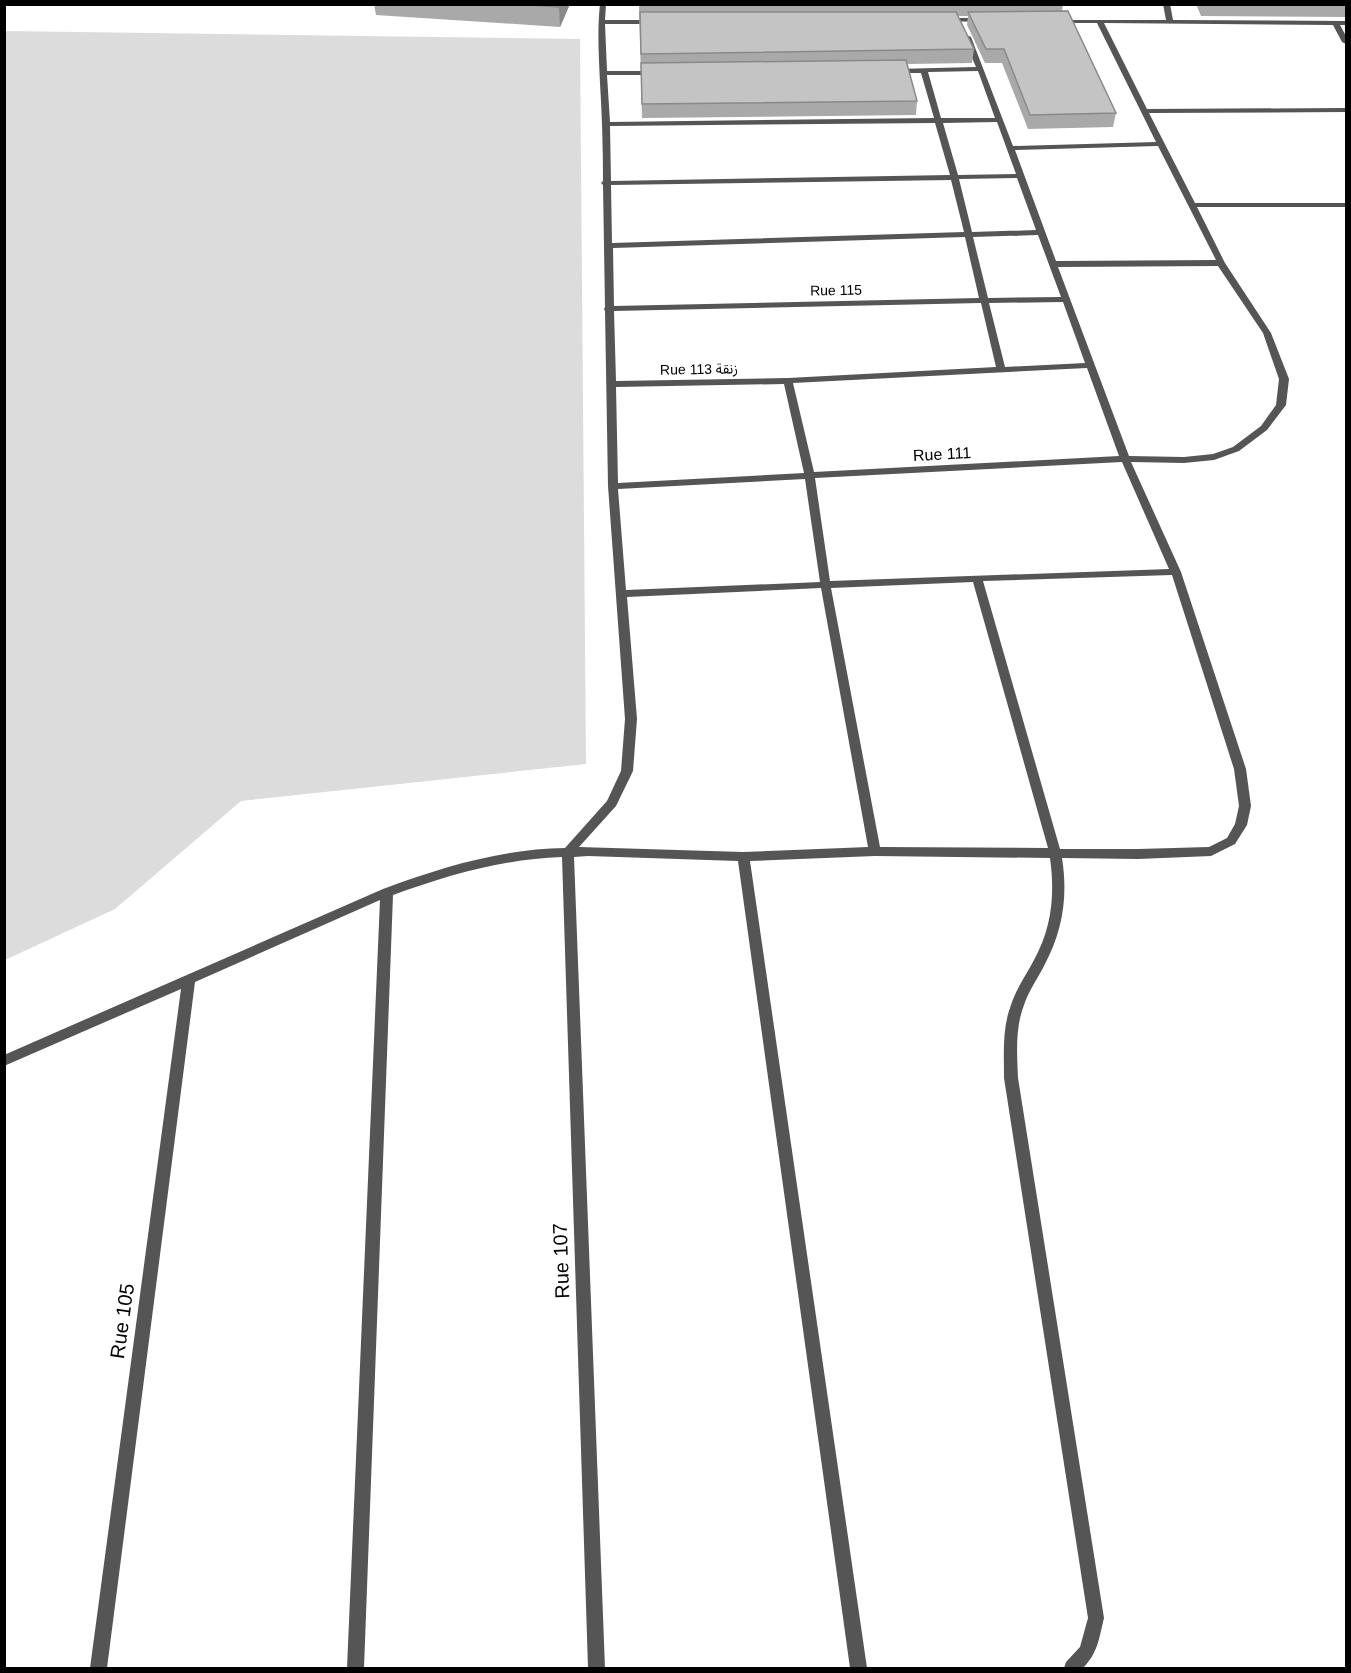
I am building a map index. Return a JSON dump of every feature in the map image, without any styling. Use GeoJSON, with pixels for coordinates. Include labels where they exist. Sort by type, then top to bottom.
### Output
{"type":"FeatureCollection","features":[{"type":"Feature","properties":{"kind":"street"},"geometry":{"type":"LineString","coordinates":[[568,852],[612,803],[627,771],[631,719],[613,486],[605,183],[606,124],[602,73],[603,4]]}},
{"type":"Feature","properties":{"kind":"street"},"geometry":{"type":"LineString","coordinates":[[1166,4],[1170,20]]}},
{"type":"Feature","properties":{"kind":"street"},"geometry":{"type":"LineString","coordinates":[[935,20],[994,20]]}},
{"type":"Feature","properties":{"kind":"street"},"geometry":{"type":"LineString","coordinates":[[4,1061],[387,892],[440,873],[497,859],[568,852],[743,858],[874,851],[1138,854],[1211,851],[1231,841],[1241,825],[1245,806],[1240,769],[1176,572],[1125,459],[981,69],[958,20]]}},
{"type":"Feature","properties":{"kind":"street"},"geometry":{"type":"LineString","coordinates":[[1052,21],[1347,23]]}},
{"type":"Feature","properties":{"kind":"street","name":"Rue 111"},"geometry":{"type":"LineString","coordinates":[[613,486],[1125,459],[1184,460],[1214,457],[1236,449],[1264,428],[1281,405],[1284,379],[1267,333],[1221,263],[1099,21]]}},
{"type":"Feature","properties":{"kind":"street"},"geometry":{"type":"LineString","coordinates":[[601,22],[660,22]]}},
{"type":"Feature","properties":{"kind":"street"},"geometry":{"type":"LineString","coordinates":[[1335,22],[1347,42]]}},
{"type":"Feature","properties":{"kind":"street"},"geometry":{"type":"LineString","coordinates":[[888,71],[981,69]]}},
{"type":"Feature","properties":{"kind":"street"},"geometry":{"type":"LineString","coordinates":[[924,71],[955,178],[1001,370]]}},
{"type":"Feature","properties":{"kind":"street"},"geometry":{"type":"LineString","coordinates":[[602,73],[662,73]]}},
{"type":"Feature","properties":{"kind":"street"},"geometry":{"type":"LineString","coordinates":[[1144,111],[1347,110]]}},
{"type":"Feature","properties":{"kind":"street"},"geometry":{"type":"LineString","coordinates":[[606,124],[1000,120]]}},
{"type":"Feature","properties":{"kind":"street"},"geometry":{"type":"LineString","coordinates":[[1010,148],[1160,144]]}},
{"type":"Feature","properties":{"kind":"street"},"geometry":{"type":"LineString","coordinates":[[605,183],[1021,176]]}},
{"type":"Feature","properties":{"kind":"street"},"geometry":{"type":"LineString","coordinates":[[1191,205],[1347,204]]}},
{"type":"Feature","properties":{"kind":"street"},"geometry":{"type":"LineString","coordinates":[[607,246],[1041,232]]}},
{"type":"Feature","properties":{"kind":"street"},"geometry":{"type":"LineString","coordinates":[[1053,264],[1221,263]]}},
{"type":"Feature","properties":{"kind":"street","name":"Rue 115"},"geometry":{"type":"LineString","coordinates":[[608,309],[1066,299]]}},
{"type":"Feature","properties":{"kind":"street","name":"Rue 113 زنقة"},"geometry":{"type":"LineString","coordinates":[[611,384],[788,381],[1090,365]]}},
{"type":"Feature","properties":{"kind":"street"},"geometry":{"type":"LineString","coordinates":[[788,381],[810,477],[826,587],[874,851]]}},
{"type":"Feature","properties":{"kind":"street"},"geometry":{"type":"LineString","coordinates":[[623,594],[826,587],[978,578],[1176,572]]}},
{"type":"Feature","properties":{"kind":"street"},"geometry":{"type":"LineString","coordinates":[[978,578],[1055,852],[1060,882],[1058,916],[1047,949],[1017,1005],[1010,1040],[1011,1078],[1096,1618],[1087,1652],[1072,1668]]}},
{"type":"Feature","properties":{"kind":"street","name":"Rue 107"},"geometry":{"type":"LineString","coordinates":[[568,852],[597,1668]]}},
{"type":"Feature","properties":{"kind":"street"},"geometry":{"type":"LineString","coordinates":[[743,858],[858,1668]]}},
{"type":"Feature","properties":{"kind":"street"},"geometry":{"type":"LineString","coordinates":[[356,1668],[387,892]]}},
{"type":"Feature","properties":{"kind":"street","name":"Rue 105"},"geometry":{"type":"LineString","coordinates":[[98,1668],[189,978]]}},
{"type":"Feature","properties":{"kind":"shaded area"},"geometry":{"type":"Polygon","coordinates":[[[5,31],[580,39],[586,764],[241,801],[115,909],[5,960],[5,31]]]}},
{"type":"Feature","properties":{"kind":"building"},"geometry":{"type":"Polygon","coordinates":[[[517,4],[560,4],[559,7],[517,4]]]}},
{"type":"Feature","properties":{"kind":"building"},"geometry":{"type":"Polygon","coordinates":[[[1068,11],[1116,113],[1030,115],[1004,49],[986,49],[968,12],[1068,11]]]}},
{"type":"Feature","properties":{"kind":"building"},"geometry":{"type":"Polygon","coordinates":[[[640,12],[956,12],[974,49],[641,54],[640,12]]]}},
{"type":"Feature","properties":{"kind":"building"},"geometry":{"type":"Polygon","coordinates":[[[906,60],[917,101],[642,104],[641,63],[906,60]]]}}]}
